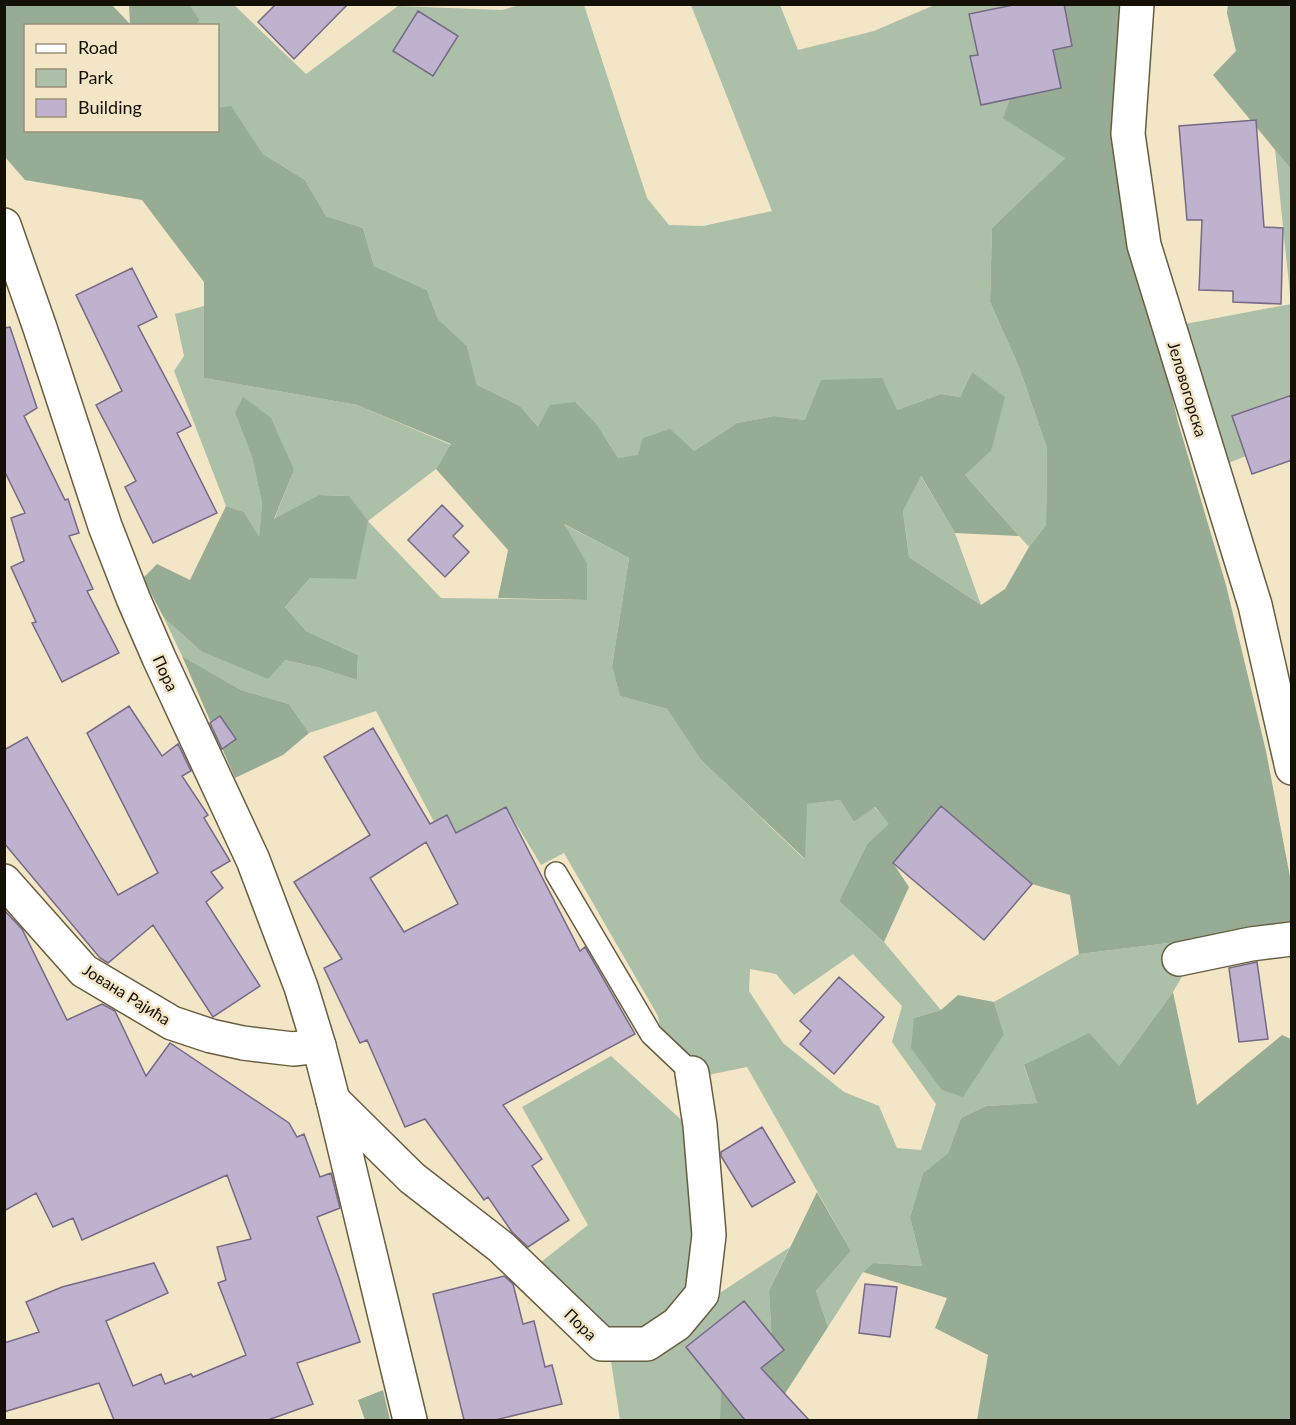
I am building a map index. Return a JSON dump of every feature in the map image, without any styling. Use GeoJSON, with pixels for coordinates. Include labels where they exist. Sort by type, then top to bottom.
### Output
{"type":"FeatureCollection","features":[{"type":"Feature","properties":{"kind":"street","name":"Јеловогорска"},"geometry":{"type":"LineString","coordinates":[[1137,4],[1128,134],[1144,245],[1255,605],[1292,768]]}},
{"type":"Feature","properties":{"kind":"street","name":"Пора"},"geometry":{"type":"LineString","coordinates":[[6,234],[109,536],[133,598],[252,860],[301,987],[320,1046],[410,1420]]}},
{"type":"Feature","properties":{"kind":"street","name":"Јована Рајића"},"geometry":{"type":"LineString","coordinates":[[4,880],[84,971],[172,1023],[211,1036],[243,1043],[293,1049],[320,1046]]}},
{"type":"Feature","properties":{"kind":"street"},"geometry":{"type":"LineString","coordinates":[[1179,959],[1251,944],[1292,939]]}},
{"type":"Feature","properties":{"kind":"street","name":"Пора"},"geometry":{"type":"LineString","coordinates":[[333,1100],[412,1178],[501,1247],[602,1344],[647,1344],[677,1324],[702,1294],[709,1235],[700,1125],[692,1073]]}},
{"type":"Feature","properties":{"kind":"lane"},"geometry":{"type":"LineString","coordinates":[[556,873],[651,1034],[692,1073]]}},
{"type":"Feature","properties":{"kind":"green space"},"geometry":{"type":"Polygon","coordinates":[[[4,5],[112,5],[130,24],[24,24],[24,132],[219,132],[219,108],[231,106],[263,154],[305,180],[326,216],[363,228],[374,266],[427,290],[438,319],[467,346],[477,385],[520,406],[538,427],[550,405],[575,402],[598,426],[618,458],[638,455],[643,438],[670,429],[694,451],[737,423],[774,416],[805,420],[821,380],[882,378],[897,410],[941,394],[960,397],[972,372],[1005,397],[991,451],[965,475],[1019,536],[955,533],[921,476],[903,511],[909,557],[981,605],[1005,589],[1029,547],[1046,525],[1047,448],[1019,367],[990,302],[992,228],[1065,158],[1003,118],[1034,32],[1013,5],[1152,5],[1116,158],[1178,422],[1226,585],[1266,751],[1291,882],[1291,928],[1079,954],[1070,895],[1032,884],[941,807],[893,863],[909,887],[884,942],[839,901],[867,844],[889,824],[875,807],[854,822],[840,800],[807,804],[805,859],[701,760],[667,709],[620,696],[612,667],[629,558],[564,524],[587,563],[587,600],[498,598],[508,550],[436,469],[451,444],[357,405],[204,378],[204,282],[142,200],[25,180],[5,157],[4,5]]]}},
{"type":"Feature","properties":{"kind":"green space"},"geometry":{"type":"Polygon","coordinates":[[[190,5],[234,5],[306,74],[398,6],[502,10],[519,5],[584,5],[647,198],[669,225],[703,226],[772,211],[691,5],[780,5],[798,50],[874,31],[932,6],[1013,5],[1034,32],[1065,158],[992,228],[990,302],[1019,367],[1047,448],[1046,525],[1029,547],[965,475],[991,451],[972,372],[960,397],[941,394],[897,410],[805,420],[774,416],[737,423],[694,451],[618,458],[598,426],[538,427],[520,406],[477,385],[467,346],[438,319],[427,290],[374,266],[363,228],[326,216],[305,180],[263,154],[231,107],[219,108],[219,24],[197,24],[198,20],[190,5]]]}},
{"type":"Feature","properties":{"kind":"green space"},"geometry":{"type":"Polygon","coordinates":[[[190,5],[199,20],[197,24],[130,24],[129,6],[190,5]]]}},
{"type":"Feature","properties":{"kind":"green space"},"geometry":{"type":"Polygon","coordinates":[[[1228,5],[1291,5],[1291,169],[1213,75],[1236,51],[1227,13],[1228,5]]]}},
{"type":"Feature","properties":{"kind":"green space"},"geometry":{"type":"Polygon","coordinates":[[[1275,149],[1291,169],[1291,304],[1275,149]]]}},
{"type":"Feature","properties":{"kind":"green space"},"geometry":{"type":"Polygon","coordinates":[[[1291,304],[1291,438],[1226,464],[1180,325],[1291,304]]]}},
{"type":"Feature","properties":{"kind":"green space"},"geometry":{"type":"Polygon","coordinates":[[[204,306],[204,378],[357,405],[451,445],[436,469],[368,521],[441,598],[587,600],[587,563],[563,524],[629,558],[612,667],[620,696],[667,709],[701,760],[804,859],[806,804],[840,800],[854,822],[874,807],[890,824],[867,844],[839,901],[884,942],[941,1010],[914,1018],[1004,1034],[994,1002],[1079,954],[1291,928],[1187,968],[1173,992],[1119,1066],[1024,1066],[1037,1103],[986,1106],[961,1118],[948,1153],[923,1173],[910,1217],[922,1266],[873,1263],[863,1272],[828,1327],[816,1291],[851,1251],[747,1067],[698,1077],[662,1041],[658,1016],[564,853],[541,865],[506,807],[456,833],[447,815],[434,822],[376,711],[309,733],[289,704],[241,690],[182,656],[164,618],[201,651],[285,660],[357,680],[358,655],[306,631],[285,607],[310,578],[349,496],[319,495],[274,520],[294,470],[235,413],[252,457],[262,503],[259,538],[244,512],[226,506],[174,371],[184,356],[175,314],[204,306]],[[853,954],[794,995],[776,974],[750,969],[749,991],[783,1043],[844,1092],[879,1106],[897,1148],[921,1150],[936,1104],[892,1042],[902,1006],[853,954]]]}},
{"type":"Feature","properties":{"kind":"green space"},"geometry":{"type":"Polygon","coordinates":[[[243,397],[271,418],[294,470],[274,519],[319,495],[349,496],[368,521],[356,579],[310,578],[285,607],[306,631],[358,655],[357,680],[285,660],[268,679],[201,651],[164,618],[143,578],[157,564],[190,580],[226,506],[244,512],[259,537],[262,503],[252,457],[235,413],[243,397]]]}},
{"type":"Feature","properties":{"kind":"green space"},"geometry":{"type":"Polygon","coordinates":[[[920,475],[955,533],[981,605],[909,557],[903,511],[920,475]]]}},
{"type":"Feature","properties":{"kind":"green space"},"geometry":{"type":"Polygon","coordinates":[[[182,656],[241,690],[289,704],[309,733],[283,755],[235,778],[182,656]]]}},
{"type":"Feature","properties":{"kind":"green space"},"geometry":{"type":"Polygon","coordinates":[[[1173,992],[1197,1105],[1282,1035],[1291,1039],[1291,1420],[977,1420],[988,1355],[935,1328],[947,1298],[863,1272],[873,1263],[922,1266],[910,1217],[923,1173],[948,1153],[961,1118],[986,1106],[1037,1103],[1024,1065],[1089,1033],[1119,1066],[1173,992]]]}},
{"type":"Feature","properties":{"kind":"green space"},"geometry":{"type":"Polygon","coordinates":[[[958,995],[994,1002],[1004,1034],[963,1097],[942,1090],[911,1048],[914,1018],[941,1010],[958,995]]]}},
{"type":"Feature","properties":{"kind":"green space"},"geometry":{"type":"Polygon","coordinates":[[[611,1056],[687,1125],[712,1298],[790,1247],[769,1291],[773,1360],[721,1365],[720,1420],[620,1420],[606,1329],[536,1266],[588,1225],[522,1107],[611,1056]]]}},
{"type":"Feature","properties":{"kind":"green space"},"geometry":{"type":"Polygon","coordinates":[[[817,1192],[851,1251],[816,1291],[828,1327],[768,1420],[720,1420],[721,1365],[773,1359],[769,1291],[817,1192]]]}},
{"type":"Feature","properties":{"kind":"green space"},"geometry":{"type":"Polygon","coordinates":[[[383,1390],[390,1420],[365,1420],[358,1400],[383,1390]]]}},
{"type":"Feature","properties":{"kind":"building"},"geometry":{"type":"Polygon","coordinates":[[[276,4],[348,4],[294,59],[258,22],[276,4]]]}},
{"type":"Feature","properties":{"kind":"building"},"geometry":{"type":"Polygon","coordinates":[[[1018,4],[1064,4],[1072,46],[1053,50],[1061,88],[981,105],[970,56],[978,55],[969,14],[1018,4]]]}},
{"type":"Feature","properties":{"kind":"building"},"geometry":{"type":"Polygon","coordinates":[[[418,11],[458,36],[433,76],[393,51],[418,11]]]}},
{"type":"Feature","properties":{"kind":"building"},"geometry":{"type":"Polygon","coordinates":[[[1256,120],[1264,227],[1283,228],[1281,304],[1233,302],[1233,291],[1199,290],[1202,220],[1187,220],[1179,126],[1256,120]]]}},
{"type":"Feature","properties":{"kind":"building"},"geometry":{"type":"Polygon","coordinates":[[[132,268],[157,317],[138,326],[191,426],[177,433],[217,513],[153,543],[125,487],[136,481],[96,405],[122,391],[76,295],[132,268]]]}},
{"type":"Feature","properties":{"kind":"building"},"geometry":{"type":"Polygon","coordinates":[[[10,327],[37,408],[24,416],[65,500],[68,499],[79,533],[69,536],[93,589],[87,591],[119,653],[62,682],[32,623],[36,622],[11,567],[24,561],[11,518],[25,513],[4,470],[4,328],[10,327]]]}},
{"type":"Feature","properties":{"kind":"building"},"geometry":{"type":"Polygon","coordinates":[[[1292,395],[1292,460],[1252,474],[1232,416],[1292,395]]]}},
{"type":"Feature","properties":{"kind":"building"},"geometry":{"type":"Polygon","coordinates":[[[442,505],[463,526],[453,536],[469,552],[445,577],[408,540],[442,505]]]}},
{"type":"Feature","properties":{"kind":"building"},"geometry":{"type":"Polygon","coordinates":[[[129,706],[162,756],[178,744],[191,771],[182,776],[208,815],[204,818],[230,861],[211,872],[223,888],[206,902],[260,986],[213,1017],[153,925],[108,963],[100,958],[4,843],[4,750],[27,737],[118,895],[158,873],[87,733],[129,706]]]}},
{"type":"Feature","properties":{"kind":"building"},"geometry":{"type":"Polygon","coordinates":[[[220,716],[236,739],[222,749],[210,723],[220,716]]]}},
{"type":"Feature","properties":{"kind":"building"},"geometry":{"type":"Polygon","coordinates":[[[373,728],[430,824],[447,815],[456,833],[506,807],[580,951],[585,947],[635,1034],[503,1105],[542,1159],[532,1166],[569,1220],[528,1247],[512,1232],[488,1197],[484,1200],[425,1119],[405,1127],[367,1040],[360,1043],[324,968],[342,959],[294,882],[370,835],[324,757],[373,728]],[[426,842],[370,878],[404,932],[458,904],[426,842]]]}},
{"type":"Feature","properties":{"kind":"building"},"geometry":{"type":"Polygon","coordinates":[[[941,806],[1032,884],[984,940],[893,863],[941,806]]]}},
{"type":"Feature","properties":{"kind":"building"},"geometry":{"type":"Polygon","coordinates":[[[4,910],[22,929],[67,1020],[102,1004],[115,1011],[146,1076],[170,1043],[289,1123],[297,1137],[304,1134],[320,1177],[331,1173],[340,1208],[317,1217],[360,1342],[297,1363],[313,1404],[268,1420],[114,1420],[99,1383],[4,1412],[4,1343],[39,1332],[26,1302],[62,1287],[154,1263],[168,1293],[106,1321],[133,1386],[161,1374],[165,1384],[191,1374],[193,1377],[246,1355],[218,1283],[226,1280],[217,1247],[251,1239],[227,1175],[82,1240],[73,1218],[53,1227],[36,1193],[4,1211],[4,910]]]}},
{"type":"Feature","properties":{"kind":"building"},"geometry":{"type":"Polygon","coordinates":[[[1257,962],[1268,1039],[1239,1042],[1229,968],[1257,962]]]}},
{"type":"Feature","properties":{"kind":"building"},"geometry":{"type":"Polygon","coordinates":[[[839,977],[884,1017],[834,1074],[800,1044],[811,1031],[800,1021],[839,977]]]}},
{"type":"Feature","properties":{"kind":"building"},"geometry":{"type":"Polygon","coordinates":[[[762,1127],[795,1182],[752,1207],[721,1156],[721,1152],[762,1127]]]}},
{"type":"Feature","properties":{"kind":"building"},"geometry":{"type":"Polygon","coordinates":[[[504,1276],[513,1284],[523,1324],[534,1321],[545,1367],[552,1365],[562,1404],[495,1420],[464,1420],[433,1294],[504,1276]]]}},
{"type":"Feature","properties":{"kind":"building"},"geometry":{"type":"Polygon","coordinates":[[[865,1284],[897,1287],[890,1337],[859,1333],[865,1284]]]}},
{"type":"Feature","properties":{"kind":"building"},"geometry":{"type":"Polygon","coordinates":[[[744,1301],[784,1350],[761,1368],[809,1420],[745,1420],[686,1347],[744,1301]]]}}]}
